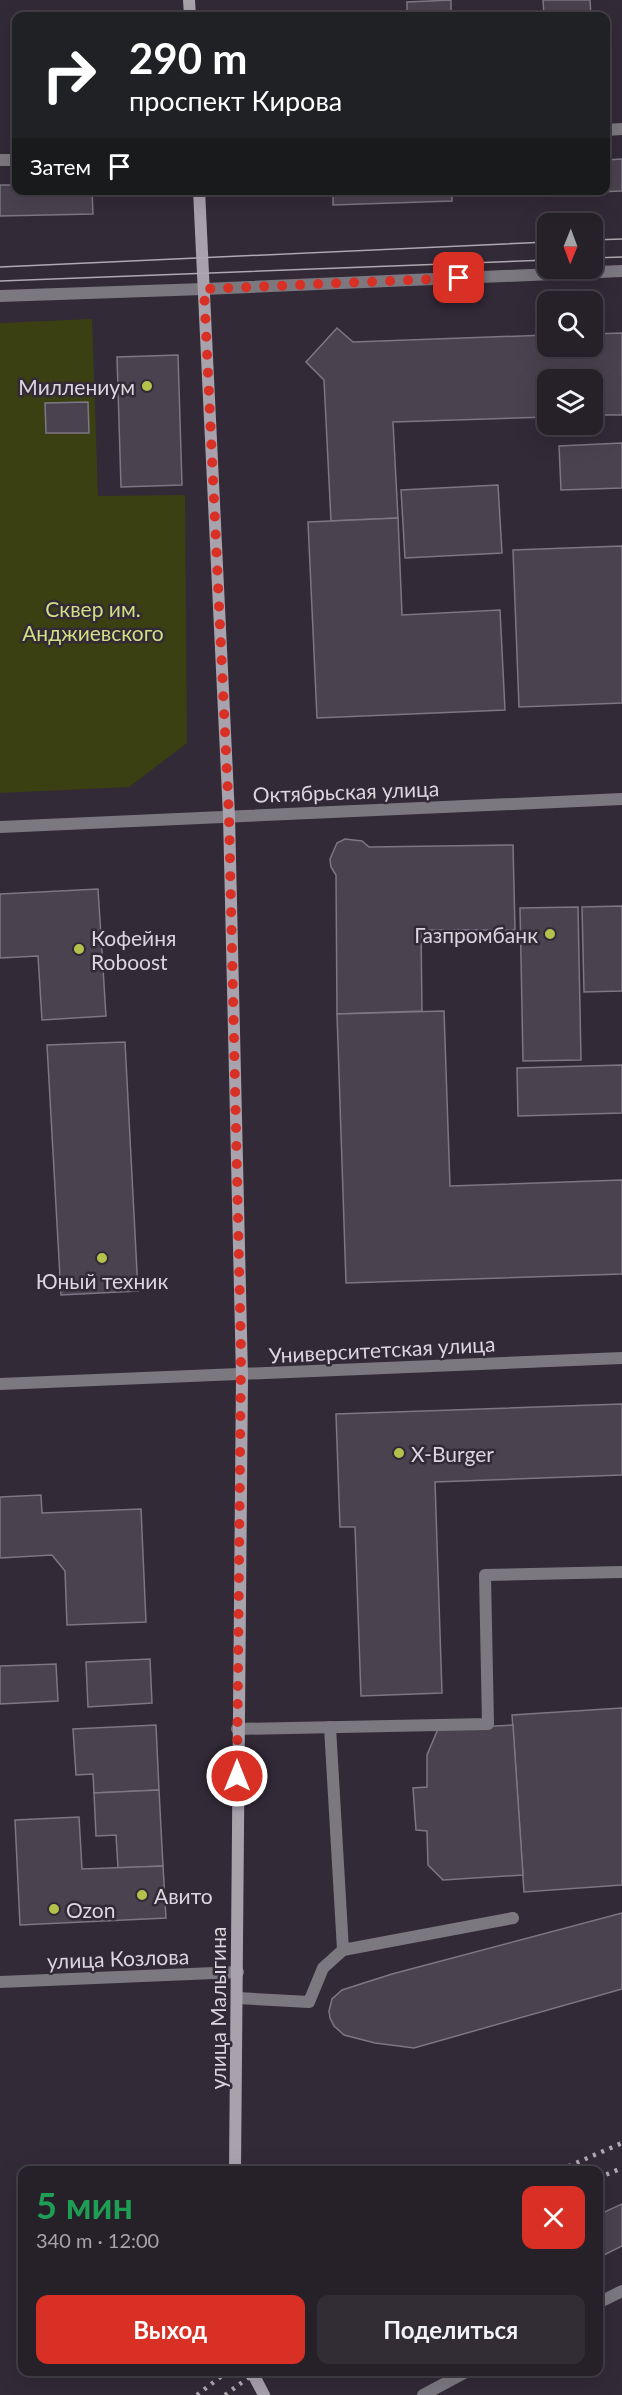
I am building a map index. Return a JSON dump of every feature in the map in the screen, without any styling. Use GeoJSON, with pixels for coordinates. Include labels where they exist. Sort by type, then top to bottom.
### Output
{"type":"FeatureCollection","features":[{"type":"Feature","properties":{"kind":"main road","name":"улица Малыгина"},"geometry":{"type":"LineString","coordinates":[[199,195],[229,816],[242,1376],[237,1729],[238,1998],[235,2166]]}},
{"type":"Feature","properties":{"kind":"main road"},"geometry":{"type":"LineString","coordinates":[[254,2376],[264,2395]]}},
{"type":"Feature","properties":{"kind":"street"},"geometry":{"type":"LineString","coordinates":[[0,296],[622,271]]}},
{"type":"Feature","properties":{"kind":"street","name":"Октябрьская улица"},"geometry":{"type":"LineString","coordinates":[[0,827],[622,799]]}},
{"type":"Feature","properties":{"kind":"street","name":"Университетская улица"},"geometry":{"type":"LineString","coordinates":[[0,1384],[242,1376],[622,1358]]}},
{"type":"Feature","properties":{"kind":"street"},"geometry":{"type":"LineString","coordinates":[[237,1729],[488,1724],[484,1575],[622,1572]]}},
{"type":"Feature","properties":{"kind":"street"},"geometry":{"type":"LineString","coordinates":[[330,1727],[343,1950]]}},
{"type":"Feature","properties":{"kind":"street"},"geometry":{"type":"LineString","coordinates":[[238,1998],[309,2002],[323,1968],[343,1950],[513,1918]]}},
{"type":"Feature","properties":{"kind":"street","name":"улица Козлова"},"geometry":{"type":"LineString","coordinates":[[0,1982],[238,1972]]}},
{"type":"Feature","properties":{"kind":"street"},"geometry":{"type":"LineString","coordinates":[[603,2300],[622,2291]]}},
{"type":"Feature","properties":{"kind":"street"},"geometry":{"type":"LineString","coordinates":[[423,2395],[459,2376]]}},
{"type":"Feature","properties":{"kind":"green space","name":"Сквер им. Анджиевского"},"geometry":{"type":"Polygon","coordinates":[[[92,319],[98,496],[185,495],[187,743],[129,787],[0,793],[0,323],[92,319]]]}},
{"type":"Feature","properties":{"kind":"building"},"geometry":{"type":"Polygon","coordinates":[[[451,0],[451,12],[407,12],[407,2],[451,0]]]}},
{"type":"Feature","properties":{"kind":"building"},"geometry":{"type":"Polygon","coordinates":[[[543,0],[590,0],[591,12],[544,12],[543,0]]]}},
{"type":"Feature","properties":{"kind":"building"},"geometry":{"type":"Polygon","coordinates":[[[622,159],[622,191],[610,191],[610,160],[622,159]]]}},
{"type":"Feature","properties":{"kind":"building"},"geometry":{"type":"Polygon","coordinates":[[[0,185],[12,185],[12,195],[92,195],[93,214],[0,216],[0,185]]]}},
{"type":"Feature","properties":{"kind":"building"},"geometry":{"type":"Polygon","coordinates":[[[333,195],[452,195],[452,201],[333,205],[333,195]]]}},
{"type":"Feature","properties":{"kind":"building"},"geometry":{"type":"Polygon","coordinates":[[[337,328],[353,342],[537,335],[537,357],[603,357],[603,334],[622,333],[622,415],[603,415],[603,369],[537,369],[537,417],[393,422],[398,518],[331,521],[324,380],[306,362],[337,328]]]}},
{"type":"Feature","properties":{"kind":"building"},"geometry":{"type":"Polygon","coordinates":[[[178,355],[182,485],[121,487],[117,357],[178,355]]]}},
{"type":"Feature","properties":{"kind":"building"},"geometry":{"type":"Polygon","coordinates":[[[88,402],[89,433],[46,433],[45,403],[88,402]]]}},
{"type":"Feature","properties":{"kind":"building"},"geometry":{"type":"Polygon","coordinates":[[[622,443],[622,488],[561,490],[559,446],[622,443]]]}},
{"type":"Feature","properties":{"kind":"building"},"geometry":{"type":"Polygon","coordinates":[[[498,485],[502,553],[405,558],[401,490],[498,485]]]}},
{"type":"Feature","properties":{"kind":"building"},"geometry":{"type":"Polygon","coordinates":[[[398,518],[402,615],[500,610],[505,710],[317,718],[308,522],[398,518]]]}},
{"type":"Feature","properties":{"kind":"building"},"geometry":{"type":"Polygon","coordinates":[[[622,546],[622,703],[519,707],[513,550],[622,546]]]}},
{"type":"Feature","properties":{"kind":"building"},"geometry":{"type":"Polygon","coordinates":[[[345,839],[362,841],[369,847],[513,845],[515,930],[421,930],[422,1011],[337,1014],[336,875],[331,867],[330,859],[337,843],[345,839]]]}},
{"type":"Feature","properties":{"kind":"building"},"geometry":{"type":"Polygon","coordinates":[[[98,889],[106,1016],[42,1020],[38,956],[0,958],[0,894],[98,889]]]}},
{"type":"Feature","properties":{"kind":"building"},"geometry":{"type":"Polygon","coordinates":[[[622,906],[622,991],[584,992],[582,907],[622,906]]]}},
{"type":"Feature","properties":{"kind":"building"},"geometry":{"type":"Polygon","coordinates":[[[578,907],[581,1060],[523,1061],[520,908],[578,907]]]}},
{"type":"Feature","properties":{"kind":"building"},"geometry":{"type":"Polygon","coordinates":[[[444,1011],[450,1186],[622,1180],[622,1274],[346,1283],[337,1014],[444,1011]]]}},
{"type":"Feature","properties":{"kind":"building"},"geometry":{"type":"Polygon","coordinates":[[[125,1042],[138,1291],[61,1295],[47,1045],[125,1042]]]}},
{"type":"Feature","properties":{"kind":"building"},"geometry":{"type":"Polygon","coordinates":[[[622,1065],[622,1113],[518,1116],[517,1068],[622,1065]]]}},
{"type":"Feature","properties":{"kind":"building"},"geometry":{"type":"Polygon","coordinates":[[[622,1404],[622,1475],[435,1482],[442,1693],[361,1696],[355,1527],[340,1527],[336,1414],[622,1404]]]}},
{"type":"Feature","properties":{"kind":"building"},"geometry":{"type":"Polygon","coordinates":[[[41,1495],[42,1513],[141,1509],[146,1622],[67,1625],[65,1571],[52,1555],[0,1558],[0,1497],[41,1495]]]}},
{"type":"Feature","properties":{"kind":"building"},"geometry":{"type":"Polygon","coordinates":[[[150,1659],[152,1703],[88,1707],[86,1662],[150,1659]]]}},
{"type":"Feature","properties":{"kind":"building"},"geometry":{"type":"Polygon","coordinates":[[[56,1664],[58,1701],[0,1704],[0,1666],[56,1664]]]}},
{"type":"Feature","properties":{"kind":"building"},"geometry":{"type":"Polygon","coordinates":[[[622,1708],[622,1885],[524,1892],[512,1715],[622,1708]]]}},
{"type":"Feature","properties":{"kind":"building"},"geometry":{"type":"Polygon","coordinates":[[[156,1725],[159,1790],[94,1793],[93,1774],[76,1775],[73,1729],[156,1725]]]}},
{"type":"Feature","properties":{"kind":"building"},"geometry":{"type":"Polygon","coordinates":[[[513,1725],[523,1875],[443,1880],[428,1865],[427,1831],[416,1830],[413,1788],[427,1787],[427,1755],[438,1729],[513,1725]]]}},
{"type":"Feature","properties":{"kind":"building"},"geometry":{"type":"Polygon","coordinates":[[[159,1790],[163,1866],[118,1868],[116,1835],[96,1836],[94,1793],[159,1790]]]}},
{"type":"Feature","properties":{"kind":"building"},"geometry":{"type":"Polygon","coordinates":[[[79,1817],[82,1869],[163,1866],[166,1918],[20,1925],[15,1820],[79,1817]]]}},
{"type":"Feature","properties":{"kind":"building"},"geometry":{"type":"Polygon","coordinates":[[[622,1913],[622,1989],[414,2048],[375,2043],[344,2035],[334,2026],[330,2018],[332,1999],[342,1990],[392,1974],[622,1913]]]}},
{"type":"Feature","properties":{"kind":"building"},"geometry":{"type":"Polygon","coordinates":[[[622,2204],[622,2246],[603,2256],[603,2213],[622,2204]]]}},
{"type":"Feature","properties":{"kind":"tram line"},"geometry":{"type":"LineString","coordinates":[[603,240],[622,239]]}},
{"type":"Feature","properties":{"kind":"tram line"},"geometry":{"type":"LineString","coordinates":[[0,267],[537,243]]}},
{"type":"Feature","properties":{"kind":"tram line"},"geometry":{"type":"LineString","coordinates":[[603,258],[622,257]]}},
{"type":"Feature","properties":{"kind":"tram line"},"geometry":{"type":"LineString","coordinates":[[0,281],[537,260]]}},
{"type":"Feature","properties":{"kind":"railway"},"geometry":{"type":"LineString","coordinates":[[569,2166],[622,2143]]}},
{"type":"Feature","properties":{"kind":"railway"},"geometry":{"type":"LineString","coordinates":[[603,2176],[622,2168]]}},
{"type":"Feature","properties":{"kind":"railway"},"geometry":{"type":"LineString","coordinates":[[197,2395],[222,2376]]}},
{"type":"Feature","properties":{"kind":"railway"},"geometry":{"type":"LineString","coordinates":[[225,2395],[251,2376]]}},
{"type":"Feature","properties":{"kind":"place","name":"Миллениум"},"geometry":{"type":"Point","coordinates":[147,386]}},
{"type":"Feature","properties":{"kind":"place","name":"Газпромбанк"},"geometry":{"type":"Point","coordinates":[550,934]}},
{"type":"Feature","properties":{"kind":"place","name":"Кофейня Roboost"},"geometry":{"type":"Point","coordinates":[79,949]}},
{"type":"Feature","properties":{"kind":"place","name":"Юный техник"},"geometry":{"type":"Point","coordinates":[102,1258]}},
{"type":"Feature","properties":{"kind":"place","name":"X-Burger"},"geometry":{"type":"Point","coordinates":[399,1453]}},
{"type":"Feature","properties":{"kind":"place","name":"Авито"},"geometry":{"type":"Point","coordinates":[142,1895]}},
{"type":"Feature","properties":{"kind":"place","name":"Ozon"},"geometry":{"type":"Point","coordinates":[54,1909]}},
{"type":"Feature","properties":{"kind":"route"},"geometry":{"type":"LineString","coordinates":[[237,1776],[241,1352],[229,816],[204,289],[459,278]]}}]}
